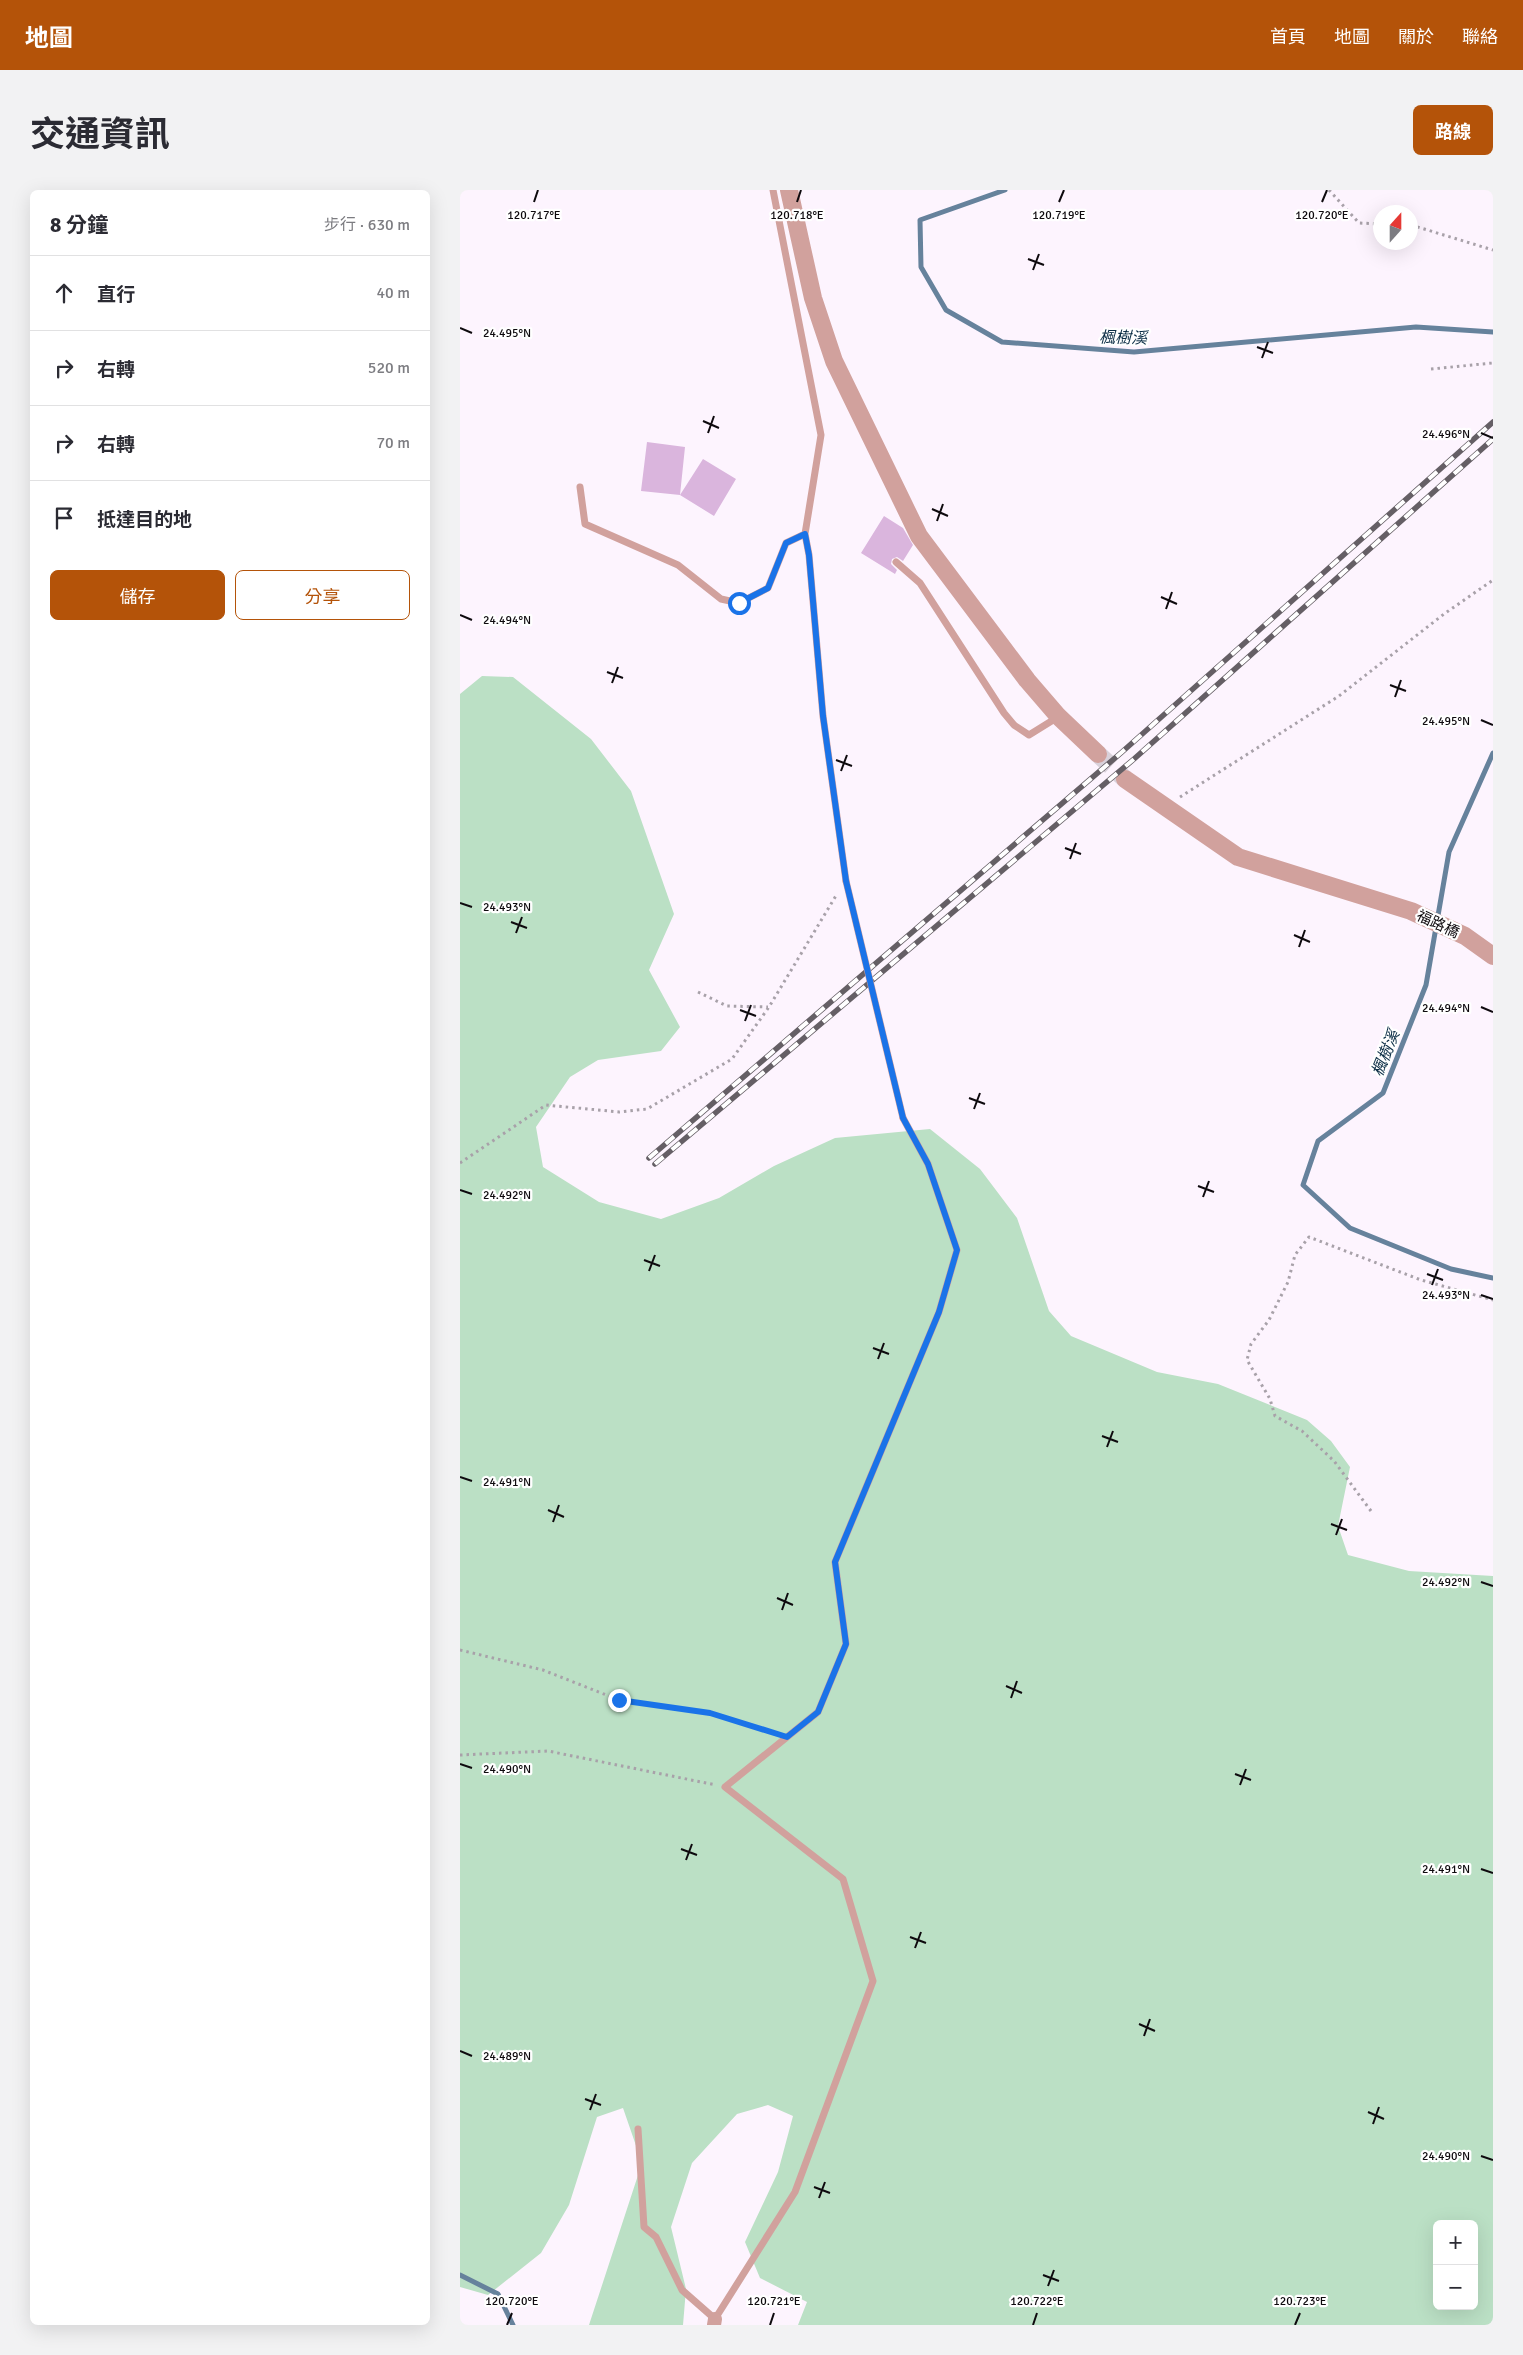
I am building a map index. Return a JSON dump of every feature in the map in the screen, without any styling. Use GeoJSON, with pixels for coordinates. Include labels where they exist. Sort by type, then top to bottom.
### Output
{"type":"FeatureCollection","features":[{"type":"Feature","properties":{"kind":"street"},"geometry":{"type":"LineString","coordinates":[[789,190],[813,298],[834,361],[919,536],[999,643],[1058,716],[1098,754]]}},
{"type":"Feature","properties":{"kind":"street","name":"福路橋"},"geometry":{"type":"LineString","coordinates":[[1124,779],[1238,857],[1410,911],[1465,936],[1493,956]]}},
{"type":"Feature","properties":{"kind":"lane"},"geometry":{"type":"LineString","coordinates":[[638,2129],[644,2227],[656,2237],[682,2290],[715,2322],[795,2192],[873,1982],[843,1879],[725,1787],[818,1712],[846,1644],[835,1562],[939,1312],[957,1250],[928,1164],[903,1118],[846,881],[823,716],[809,555],[805,534],[821,434],[773,190]]}},
{"type":"Feature","properties":{"kind":"lane"},"geometry":{"type":"LineString","coordinates":[[580,486],[585,524],[678,565],[722,599],[739,603],[768,588],[786,543],[805,534]]}},
{"type":"Feature","properties":{"kind":"lane"},"geometry":{"type":"LineString","coordinates":[[896,562],[920,583],[1004,713],[1014,725],[1029,735],[1058,716]]}},
{"type":"Feature","properties":{"kind":"path"},"geometry":{"type":"LineString","coordinates":[[1329,190],[1360,223],[1373,224]]}},
{"type":"Feature","properties":{"kind":"path"},"geometry":{"type":"LineString","coordinates":[[1418,227],[1493,250]]}},
{"type":"Feature","properties":{"kind":"path"},"geometry":{"type":"LineString","coordinates":[[1431,369],[1493,363]]}},
{"type":"Feature","properties":{"kind":"path"},"geometry":{"type":"LineString","coordinates":[[1165,807],[1339,696],[1444,614],[1493,580]]}},
{"type":"Feature","properties":{"kind":"path"},"geometry":{"type":"LineString","coordinates":[[460,1163],[546,1105],[619,1112],[647,1109],[732,1059],[769,1007],[846,881]]}},
{"type":"Feature","properties":{"kind":"path"},"geometry":{"type":"LineString","coordinates":[[698,992],[727,1006],[769,1007]]}},
{"type":"Feature","properties":{"kind":"path"},"geometry":{"type":"LineString","coordinates":[[1371,1511],[1334,1462],[1302,1431],[1275,1416],[1270,1399],[1247,1360],[1251,1344],[1268,1320],[1288,1282],[1295,1255],[1309,1237],[1421,1280],[1493,1300]]}},
{"type":"Feature","properties":{"kind":"path"},"geometry":{"type":"LineString","coordinates":[[460,1650],[543,1670],[619,1700],[710,1713],[787,1737]]}},
{"type":"Feature","properties":{"kind":"path"},"geometry":{"type":"LineString","coordinates":[[460,1755],[548,1750],[725,1787]]}},
{"type":"Feature","properties":{"kind":"green space"},"geometry":{"type":"Polygon","coordinates":[[[482,676],[513,677],[591,739],[631,791],[674,914],[649,970],[680,1027],[661,1051],[598,1060],[570,1077],[536,1127],[543,1167],[599,1202],[661,1219],[719,1198],[774,1166],[835,1138],[930,1129],[980,1169],[1017,1218],[1049,1311],[1071,1336],[1157,1372],[1218,1384],[1307,1420],[1331,1441],[1350,1467],[1338,1526],[1348,1555],[1409,1571],[1493,1576],[1493,2325],[798,2325],[807,2302],[760,2278],[745,2242],[778,2172],[793,2116],[768,2105],[737,2114],[692,2163],[671,2227],[686,2289],[683,2325],[589,2325],[642,2163],[623,2108],[597,2117],[569,2205],[541,2253],[488,2295],[460,2287],[460,694],[482,676]]]}},
{"type":"Feature","properties":{"kind":"building"},"geometry":{"type":"Polygon","coordinates":[[[647,442],[685,447],[680,495],[641,491],[647,442]]]}},
{"type":"Feature","properties":{"kind":"building"},"geometry":{"type":"Polygon","coordinates":[[[703,459],[736,479],[714,516],[680,495],[703,459]]]}},
{"type":"Feature","properties":{"kind":"building"},"geometry":{"type":"Polygon","coordinates":[[[884,516],[903,528],[913,545],[903,561],[897,557],[892,559],[891,564],[897,570],[895,574],[861,553],[884,516]]]}},
{"type":"Feature","properties":{"kind":"waterway","name":"楓樹溪"},"geometry":{"type":"LineString","coordinates":[[1005,190],[920,220],[921,267],[946,310],[1002,342],[1134,352],[1416,327],[1493,332]]}},
{"type":"Feature","properties":{"kind":"waterway","name":"楓樹溪"},"geometry":{"type":"LineString","coordinates":[[1493,753],[1449,852],[1426,985],[1383,1093],[1318,1141],[1303,1185],[1350,1228],[1451,1269],[1493,1278]]}},
{"type":"Feature","properties":{"kind":"waterway"},"geometry":{"type":"LineString","coordinates":[[460,2275],[498,2294],[513,2325]]}},
{"type":"Feature","properties":{"kind":"tunnel"},"geometry":{"type":"LineString","coordinates":[[1098,754],[1125,779]]}},
{"type":"Feature","properties":{"kind":"railway"},"geometry":{"type":"LineString","coordinates":[[649,1158],[1122,752],[1493,422]]}},
{"type":"Feature","properties":{"kind":"railway"},"geometry":{"type":"LineString","coordinates":[[655,1164],[1134,759],[1493,439]]}},
{"type":"Feature","properties":{"kind":"route"},"geometry":{"type":"LineString","coordinates":[[619,1700],[710,1713],[787,1737],[818,1712],[846,1644],[835,1562],[939,1312],[957,1250],[928,1164],[903,1118],[846,881],[823,716],[809,555],[805,534],[786,543],[768,588],[739,603]]}}]}
